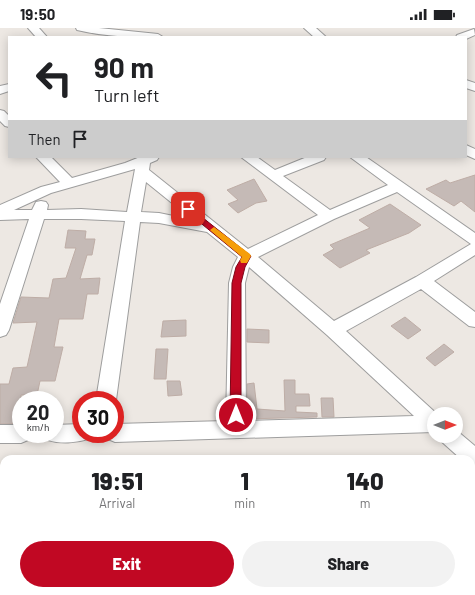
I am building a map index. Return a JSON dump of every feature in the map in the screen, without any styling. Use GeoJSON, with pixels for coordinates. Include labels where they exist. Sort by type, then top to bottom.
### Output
{"type":"FeatureCollection","features":[{"type":"Feature","properties":{"kind":"street"},"geometry":{"type":"LineString","coordinates":[[33,28],[41,36]]}},
{"type":"Feature","properties":{"kind":"street"},"geometry":{"type":"LineString","coordinates":[[81,28],[104,32],[147,36]]}},
{"type":"Feature","properties":{"kind":"street"},"geometry":{"type":"LineString","coordinates":[[147,28],[164,36]]}},
{"type":"Feature","properties":{"kind":"street"},"geometry":{"type":"LineString","coordinates":[[309,28],[320,36]]}},
{"type":"Feature","properties":{"kind":"street"},"geometry":{"type":"LineString","coordinates":[[463,36],[473,31]]}},
{"type":"Feature","properties":{"kind":"street"},"geometry":{"type":"LineString","coordinates":[[0,114],[8,122]]}},
{"type":"Feature","properties":{"kind":"street"},"geometry":{"type":"LineString","coordinates":[[44,158],[68,183]]}},
{"type":"Feature","properties":{"kind":"street"},"geometry":{"type":"LineString","coordinates":[[249,158],[330,216]]}},
{"type":"Feature","properties":{"kind":"street"},"geometry":{"type":"LineString","coordinates":[[274,175],[316,158]]}},
{"type":"Feature","properties":{"kind":"street"},"geometry":{"type":"LineString","coordinates":[[358,158],[475,240]]}},
{"type":"Feature","properties":{"kind":"street"},"geometry":{"type":"LineString","coordinates":[[0,211],[46,190],[146,163]]}},
{"type":"Feature","properties":{"kind":"street"},"geometry":{"type":"LineString","coordinates":[[107,391],[133,216],[146,163]]}},
{"type":"Feature","properties":{"kind":"street"},"geometry":{"type":"LineString","coordinates":[[146,163],[212,228],[333,330],[427,417]]}},
{"type":"Feature","properties":{"kind":"street"},"geometry":{"type":"LineString","coordinates":[[236,429],[237,283],[241,267],[247,256],[330,216],[399,186]]}},
{"type":"Feature","properties":{"kind":"street"},"geometry":{"type":"LineString","coordinates":[[0,330],[46,190]]}},
{"type":"Feature","properties":{"kind":"street"},"geometry":{"type":"LineString","coordinates":[[0,215],[38,214],[133,216],[159,218],[212,228]]}},
{"type":"Feature","properties":{"kind":"street"},"geometry":{"type":"LineString","coordinates":[[333,330],[422,281],[475,248]]}},
{"type":"Feature","properties":{"kind":"street"},"geometry":{"type":"LineString","coordinates":[[422,281],[475,320]]}},
{"type":"Feature","properties":{"kind":"street"},"geometry":{"type":"LineString","coordinates":[[124,433],[427,424]]}},
{"type":"Feature","properties":{"kind":"street"},"geometry":{"type":"LineString","coordinates":[[0,434],[12,434]]}},
{"type":"Feature","properties":{"kind":"street"},"geometry":{"type":"LineString","coordinates":[[457,443],[470,455]]}},
{"type":"Feature","properties":{"kind":"building"},"geometry":{"type":"Polygon","coordinates":[[[475,175],[475,212],[461,201],[454,206],[426,189],[446,180],[450,183],[475,175]]]}},
{"type":"Feature","properties":{"kind":"building"},"geometry":{"type":"Polygon","coordinates":[[[254,179],[267,201],[256,203],[238,213],[228,204],[238,200],[227,190],[254,179]]]}},
{"type":"Feature","properties":{"kind":"building"},"geometry":{"type":"Polygon","coordinates":[[[390,204],[421,225],[409,233],[366,250],[370,253],[340,268],[323,255],[334,249],[330,245],[370,228],[359,220],[390,204]]]}},
{"type":"Feature","properties":{"kind":"building"},"geometry":{"type":"Polygon","coordinates":[[[68,230],[86,231],[85,239],[95,239],[92,255],[87,255],[80,279],[100,278],[98,294],[87,294],[83,319],[59,319],[54,347],[63,347],[55,381],[40,381],[38,391],[12,391],[12,424],[0,424],[0,384],[9,384],[13,368],[27,367],[37,322],[13,323],[21,297],[49,298],[53,279],[66,278],[76,248],[65,248],[68,230]]]}},
{"type":"Feature","properties":{"kind":"building"},"geometry":{"type":"Polygon","coordinates":[[[405,317],[421,330],[408,339],[391,326],[405,317]]]}},
{"type":"Feature","properties":{"kind":"building"},"geometry":{"type":"Polygon","coordinates":[[[186,320],[186,336],[161,337],[163,321],[186,320]]]}},
{"type":"Feature","properties":{"kind":"building"},"geometry":{"type":"Polygon","coordinates":[[[247,329],[269,330],[269,343],[247,342],[247,329]]]}},
{"type":"Feature","properties":{"kind":"building"},"geometry":{"type":"Polygon","coordinates":[[[444,344],[454,352],[435,366],[426,358],[444,344]]]}},
{"type":"Feature","properties":{"kind":"building"},"geometry":{"type":"Polygon","coordinates":[[[156,349],[168,349],[166,379],[154,379],[156,349]]]}},
{"type":"Feature","properties":{"kind":"building"},"geometry":{"type":"Polygon","coordinates":[[[284,380],[295,380],[295,394],[309,394],[310,406],[296,406],[296,412],[317,413],[317,417],[247,419],[247,384],[254,383],[257,409],[285,411],[284,380]]]}},
{"type":"Feature","properties":{"kind":"building"},"geometry":{"type":"Polygon","coordinates":[[[167,381],[180,381],[182,395],[168,396],[167,381]]]}},
{"type":"Feature","properties":{"kind":"building"},"geometry":{"type":"Polygon","coordinates":[[[321,398],[333,398],[334,417],[322,417],[321,398]]]}},
{"type":"Feature","properties":{"kind":"slow traffic"},"geometry":{"type":"LineString","coordinates":[[214,230],[247,256],[244,260]]}},
{"type":"Feature","properties":{"kind":"route"},"geometry":{"type":"LineString","coordinates":[[188,209],[247,256],[241,267],[237,283],[236,415]]}}]}
